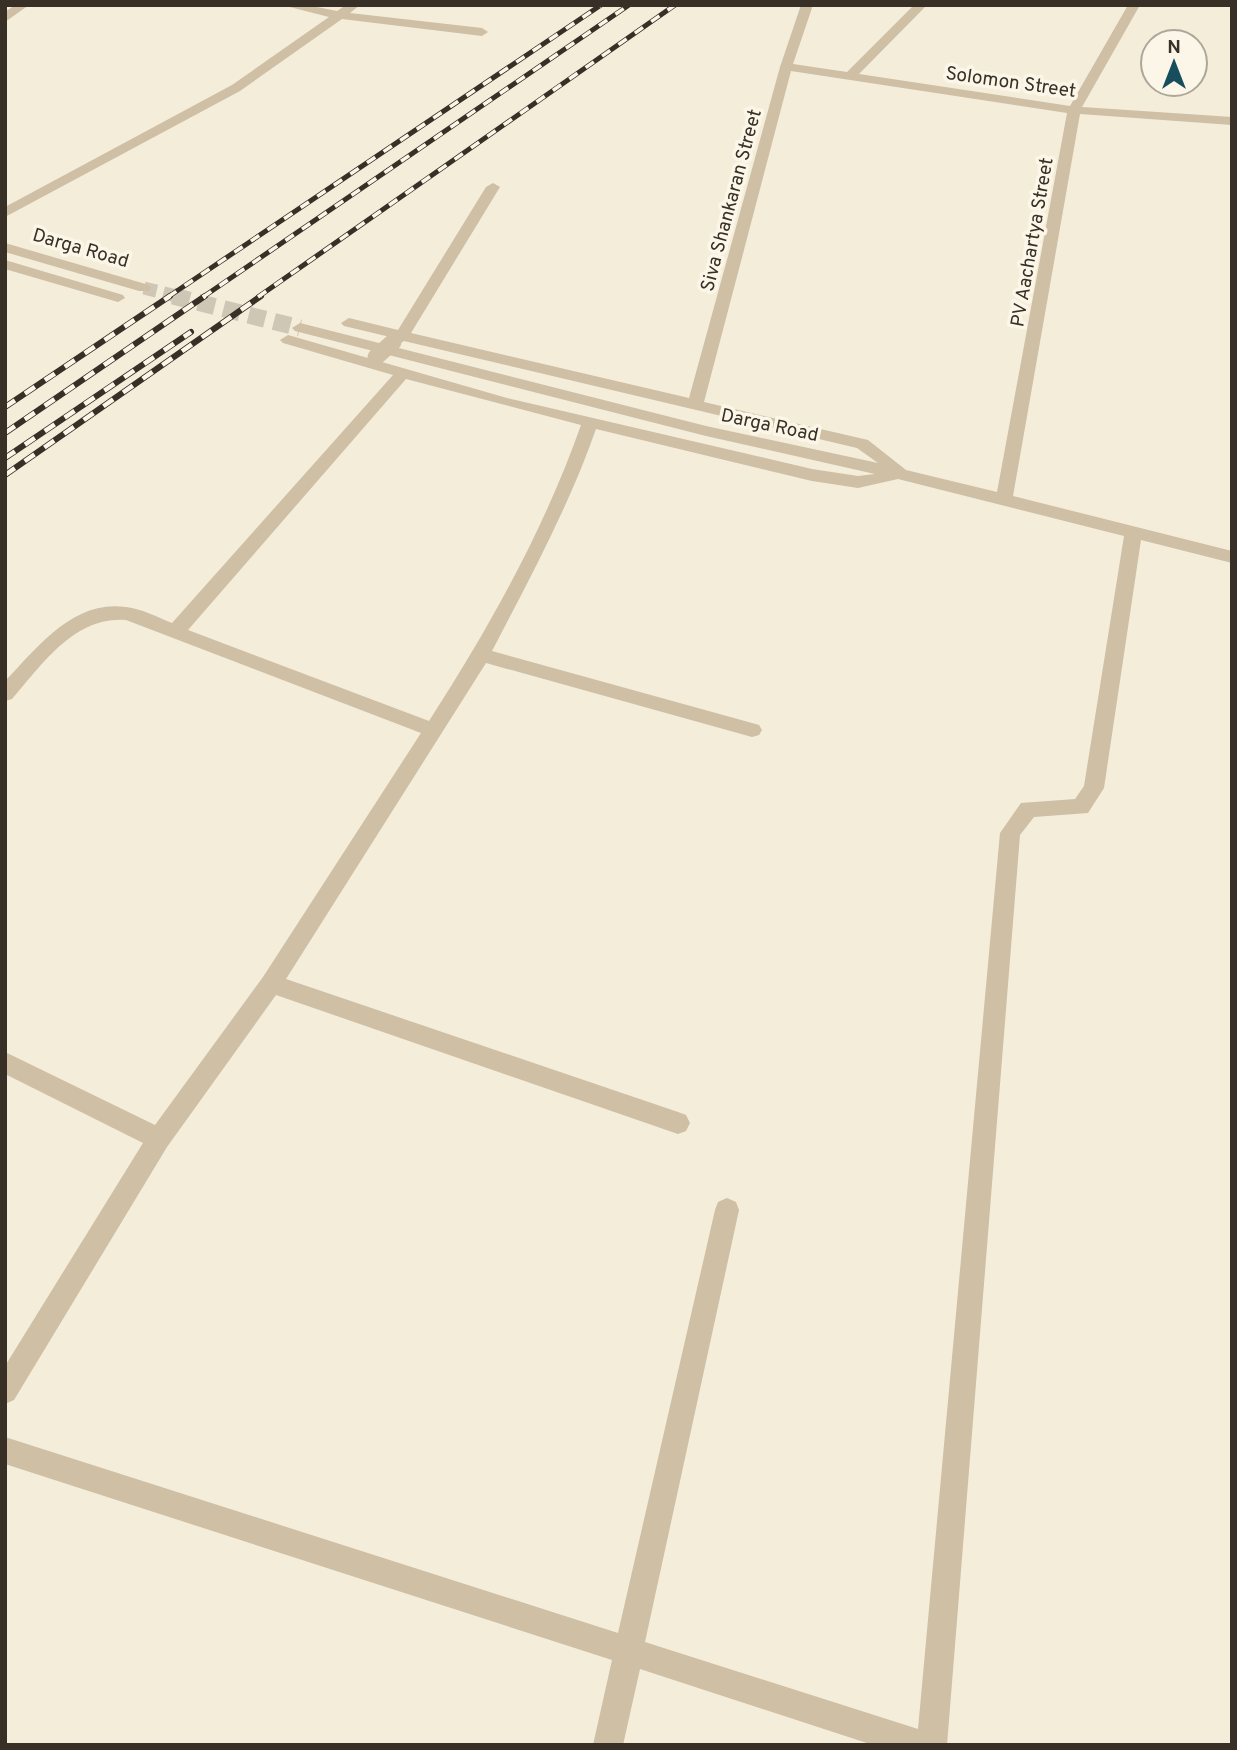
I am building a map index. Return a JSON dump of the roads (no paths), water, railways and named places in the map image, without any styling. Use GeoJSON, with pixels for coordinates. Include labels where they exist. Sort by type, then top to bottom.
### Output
{"type":"FeatureCollection","features":[{"type":"Feature","properties":{"kind":"street"},"geometry":{"type":"LineString","coordinates":[[5,18],[23,5]]}},
{"type":"Feature","properties":{"kind":"street"},"geometry":{"type":"LineString","coordinates":[[288,5],[343,16],[482,32]]}},
{"type":"Feature","properties":{"kind":"street"},"geometry":{"type":"LineString","coordinates":[[5,213],[236,88],[343,16],[354,5]]}},
{"type":"Feature","properties":{"kind":"street","name":"Siva Shankaran Street"},"geometry":{"type":"LineString","coordinates":[[695,405],[786,67],[807,5]]}},
{"type":"Feature","properties":{"kind":"street"},"geometry":{"type":"LineString","coordinates":[[850,76],[921,5]]}},
{"type":"Feature","properties":{"kind":"street","name":"PV Aachartya Street"},"geometry":{"type":"LineString","coordinates":[[1004,499],[1074,110],[1134,5]]}},
{"type":"Feature","properties":{"kind":"street","name":"Solomon Street"},"geometry":{"type":"LineString","coordinates":[[786,67],[1074,110],[1232,121]]}},
{"type":"Feature","properties":{"kind":"street"},"geometry":{"type":"LineString","coordinates":[[493,187],[398,339],[373,360],[403,373],[503,402],[812,475],[858,482],[905,475]]}},
{"type":"Feature","properties":{"kind":"street"},"geometry":{"type":"LineString","coordinates":[[5,232],[114,265]]}},
{"type":"Feature","properties":{"kind":"street","name":"Darga Road"},"geometry":{"type":"LineString","coordinates":[[5,247],[144,288]]}},
{"type":"Feature","properties":{"kind":"street"},"geometry":{"type":"LineString","coordinates":[[5,264],[118,298]]}},
{"type":"Feature","properties":{"kind":"street"},"geometry":{"type":"LineString","coordinates":[[349,324],[398,339],[862,444],[905,475]]}},
{"type":"Feature","properties":{"kind":"street","name":"Darga Road"},"geometry":{"type":"LineString","coordinates":[[373,360],[294,334],[905,475],[1232,557]]}},
{"type":"Feature","properties":{"kind":"street"},"geometry":{"type":"LineString","coordinates":[[175,632],[403,373]]}},
{"type":"Feature","properties":{"kind":"street"},"geometry":{"type":"LineString","coordinates":[[5,1391],[159,1139],[271,984],[481,655],[542,537],[575,465],[590,422]]}},
{"type":"Feature","properties":{"kind":"street"},"geometry":{"type":"LineString","coordinates":[[932,1745],[1010,833],[1028,809],[1081,807],[1094,788],[1133,532]]}},
{"type":"Feature","properties":{"kind":"street"},"geometry":{"type":"LineString","coordinates":[[5,694],[65,632],[92,615],[121,612],[433,730]]}},
{"type":"Feature","properties":{"kind":"street"},"geometry":{"type":"LineString","coordinates":[[481,655],[752,730]]}},
{"type":"Feature","properties":{"kind":"street"},"geometry":{"type":"LineString","coordinates":[[271,984],[678,1124]]}},
{"type":"Feature","properties":{"kind":"street"},"geometry":{"type":"LineString","coordinates":[[5,1062],[159,1139]]}},
{"type":"Feature","properties":{"kind":"street"},"geometry":{"type":"LineString","coordinates":[[608,1745],[727,1210]]}},
{"type":"Feature","properties":{"kind":"street"},"geometry":{"type":"LineString","coordinates":[[5,1450],[920,1745]]}},
{"type":"Feature","properties":{"kind":"tunnel"},"geometry":{"type":"LineString","coordinates":[[144,288],[180,297]]}},
{"type":"Feature","properties":{"kind":"tunnel"},"geometry":{"type":"LineString","coordinates":[[173,296],[300,328]]}},
{"type":"Feature","properties":{"kind":"railway"},"geometry":{"type":"LineString","coordinates":[[168,297],[601,5]]}},
{"type":"Feature","properties":{"kind":"railway"},"geometry":{"type":"LineString","coordinates":[[203,297],[629,5]]}},
{"type":"Feature","properties":{"kind":"railway"},"geometry":{"type":"LineString","coordinates":[[258,297],[675,5]]}},
{"type":"Feature","properties":{"kind":"railway"},"geometry":{"type":"LineString","coordinates":[[5,407],[170,296]]}},
{"type":"Feature","properties":{"kind":"railway"},"geometry":{"type":"LineString","coordinates":[[5,433],[205,296]]}},
{"type":"Feature","properties":{"kind":"railway"},"geometry":{"type":"LineString","coordinates":[[5,475],[261,296]]}},
{"type":"Feature","properties":{"kind":"railway"},"geometry":{"type":"LineString","coordinates":[[5,458],[191,332]]}}]}
